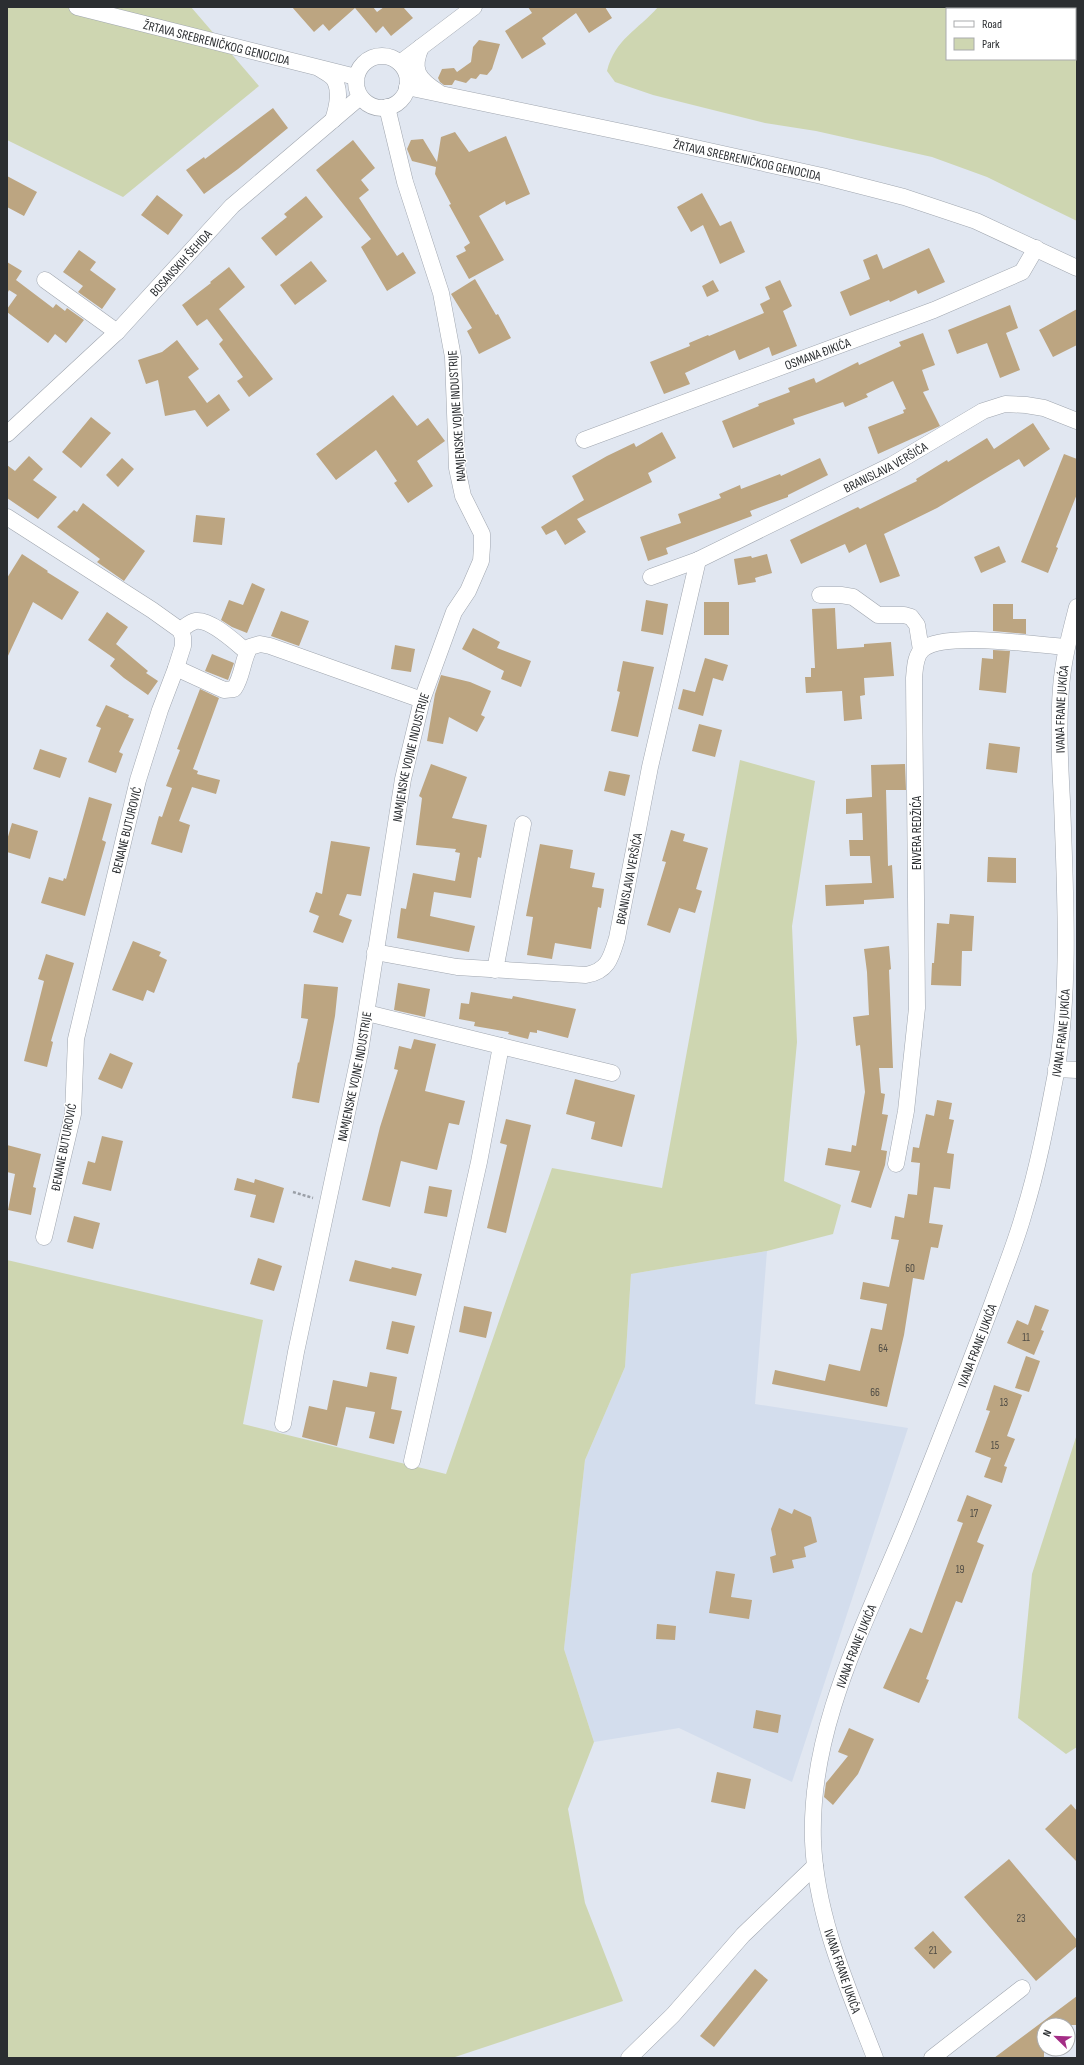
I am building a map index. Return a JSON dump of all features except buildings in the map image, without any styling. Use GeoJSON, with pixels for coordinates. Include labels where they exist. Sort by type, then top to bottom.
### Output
{"type":"FeatureCollection","features":[{"type":"Feature","properties":{"kind":"street","name":"ŽRTAVA SREBRENIČKOG GENOCIDA"},"geometry":{"type":"LineString","coordinates":[[76,7],[356,77]]}},
{"type":"Feature","properties":{"kind":"street"},"geometry":{"type":"LineString","coordinates":[[400,63],[474,7]]}},
{"type":"Feature","properties":{"kind":"street"},"geometry":{"type":"LineString","coordinates":[[421,47],[416,60],[417,71],[423,82],[440,94]]}},
{"type":"Feature","properties":{"kind":"street"},"geometry":{"type":"LineString","coordinates":[[384,55],[393,58],[400,63],[405,70],[407,87],[399,102],[387,107],[374,107],[360,97],[356,90],[356,77],[361,65],[368,59],[384,55]]}},
{"type":"Feature","properties":{"kind":"street"},"geometry":{"type":"LineString","coordinates":[[319,68],[335,80],[338,103],[334,120]]}},
{"type":"Feature","properties":{"kind":"street","name":"ŽRTAVA SREBRENIČKOG GENOCIDA"},"geometry":{"type":"LineString","coordinates":[[407,87],[646,137],[882,191],[976,221],[1077,268]]}},
{"type":"Feature","properties":{"kind":"street","name":"BOSANSKIH ŠEHIDA"},"geometry":{"type":"LineString","coordinates":[[7,434],[117,332],[232,206],[360,97]]}},
{"type":"Feature","properties":{"kind":"street","name":"NAMJENSKE VOJNE INDUSTRIJE"},"geometry":{"type":"LineString","coordinates":[[283,1424],[296,1352],[367,1013],[375,952],[403,779],[422,700],[454,612],[468,591],[481,561],[482,534],[463,496],[458,468],[453,357],[441,293],[405,182],[387,107]]}},
{"type":"Feature","properties":{"kind":"street","name":"OSMANA ĐIKIĆA"},"geometry":{"type":"LineString","coordinates":[[584,440],[934,310],[1022,272],[1036,248]]}},
{"type":"Feature","properties":{"kind":"street"},"geometry":{"type":"LineString","coordinates":[[45,280],[117,332]]}},
{"type":"Feature","properties":{"kind":"street","name":"BRANISLAVA VERŠIĆA"},"geometry":{"type":"LineString","coordinates":[[651,577],[698,560],[892,465],[983,411],[1005,404],[1026,405],[1044,408],[1077,421]]}},
{"type":"Feature","properties":{"kind":"street"},"geometry":{"type":"LineString","coordinates":[[7,517],[180,630],[188,624],[197,621],[208,623],[247,652]]}},
{"type":"Feature","properties":{"kind":"street","name":"BRANISLAVA VERŠIĆA"},"geometry":{"type":"LineString","coordinates":[[375,952],[457,967],[586,976],[598,973],[610,959],[617,938],[650,767],[698,560]]}},
{"type":"Feature","properties":{"kind":"street"},"geometry":{"type":"LineString","coordinates":[[820,595],[841,595],[852,597],[878,615],[904,615],[911,617],[916,625],[922,650],[931,644],[965,640],[1066,647]]}},
{"type":"Feature","properties":{"kind":"street","name":"IVANA FRANE JUKIĆA"},"geometry":{"type":"LineString","coordinates":[[875,2058],[838,1963],[824,1915],[815,1866],[813,1836],[815,1797],[822,1742],[841,1679],[908,1520],[982,1331],[1024,1215],[1044,1136],[1056,1069],[1064,989],[1070,849],[1059,729],[1061,686],[1066,647],[1077,607]]}},
{"type":"Feature","properties":{"kind":"street","name":"ĐENANE BUTUROVIĆ"},"geometry":{"type":"LineString","coordinates":[[44,1237],[73,1114],[76,1039],[138,780],[160,710],[183,646],[183,637],[180,630]]}},
{"type":"Feature","properties":{"kind":"street"},"geometry":{"type":"LineString","coordinates":[[176,668],[224,690],[234,689],[239,682],[247,652],[250,647],[255,645],[270,646],[422,700]]}},
{"type":"Feature","properties":{"kind":"street","name":"ENVERA REDŽIĆA"},"geometry":{"type":"LineString","coordinates":[[896,1164],[906,1111],[917,1008],[914,678],[916,662],[922,650]]}},
{"type":"Feature","properties":{"kind":"street"},"geometry":{"type":"LineString","coordinates":[[495,970],[522,824]]}},
{"type":"Feature","properties":{"kind":"street"},"geometry":{"type":"LineString","coordinates":[[367,1013],[612,1074]]}},
{"type":"Feature","properties":{"kind":"street"},"geometry":{"type":"LineString","coordinates":[[412,1462],[479,1162],[501,1046]]}},
{"type":"Feature","properties":{"kind":"street"},"geometry":{"type":"LineString","coordinates":[[1056,1069],[1077,1070]]}},
{"type":"Feature","properties":{"kind":"street"},"geometry":{"type":"LineString","coordinates":[[629,2058],[673,2015],[743,1935],[815,1866]]}},
{"type":"Feature","properties":{"kind":"street"},"geometry":{"type":"LineString","coordinates":[[932,2058],[1022,1988]]}},
{"type":"Feature","properties":{"kind":"path"},"geometry":{"type":"LineString","coordinates":[[293,1192],[328,1201]]}},
{"type":"Feature","properties":{"kind":"shaded area"},"geometry":{"type":"Polygon","coordinates":[[[767,1251],[755,1404],[908,1428],[792,1782],[679,1728],[594,1742],[564,1649],[585,1460],[625,1367],[631,1274],[767,1251]]]}},
{"type":"Feature","properties":{"kind":"green space"},"geometry":{"type":"Polygon","coordinates":[[[7,7],[191,7],[259,86],[123,197],[7,140],[7,7]]]}},
{"type":"Feature","properties":{"kind":"green space"},"geometry":{"type":"Polygon","coordinates":[[[658,7],[1077,7],[1077,221],[987,177],[932,157],[816,131],[765,123],[653,95],[615,82],[607,71],[616,51],[628,36],[658,7]]]}},
{"type":"Feature","properties":{"kind":"green space"},"geometry":{"type":"Polygon","coordinates":[[[740,760],[815,781],[792,926],[797,1042],[784,1181],[841,1205],[833,1234],[767,1251],[631,1274],[625,1367],[585,1460],[564,1649],[594,1742],[568,1809],[585,1903],[623,2001],[452,2058],[7,2058],[7,1260],[263,1320],[243,1424],[446,1474],[552,1168],[662,1188],[740,760]]]}},
{"type":"Feature","properties":{"kind":"green space"},"geometry":{"type":"Polygon","coordinates":[[[1077,1434],[1077,1747],[1066,1754],[1018,1718],[1032,1574],[1077,1434]]]}}]}
